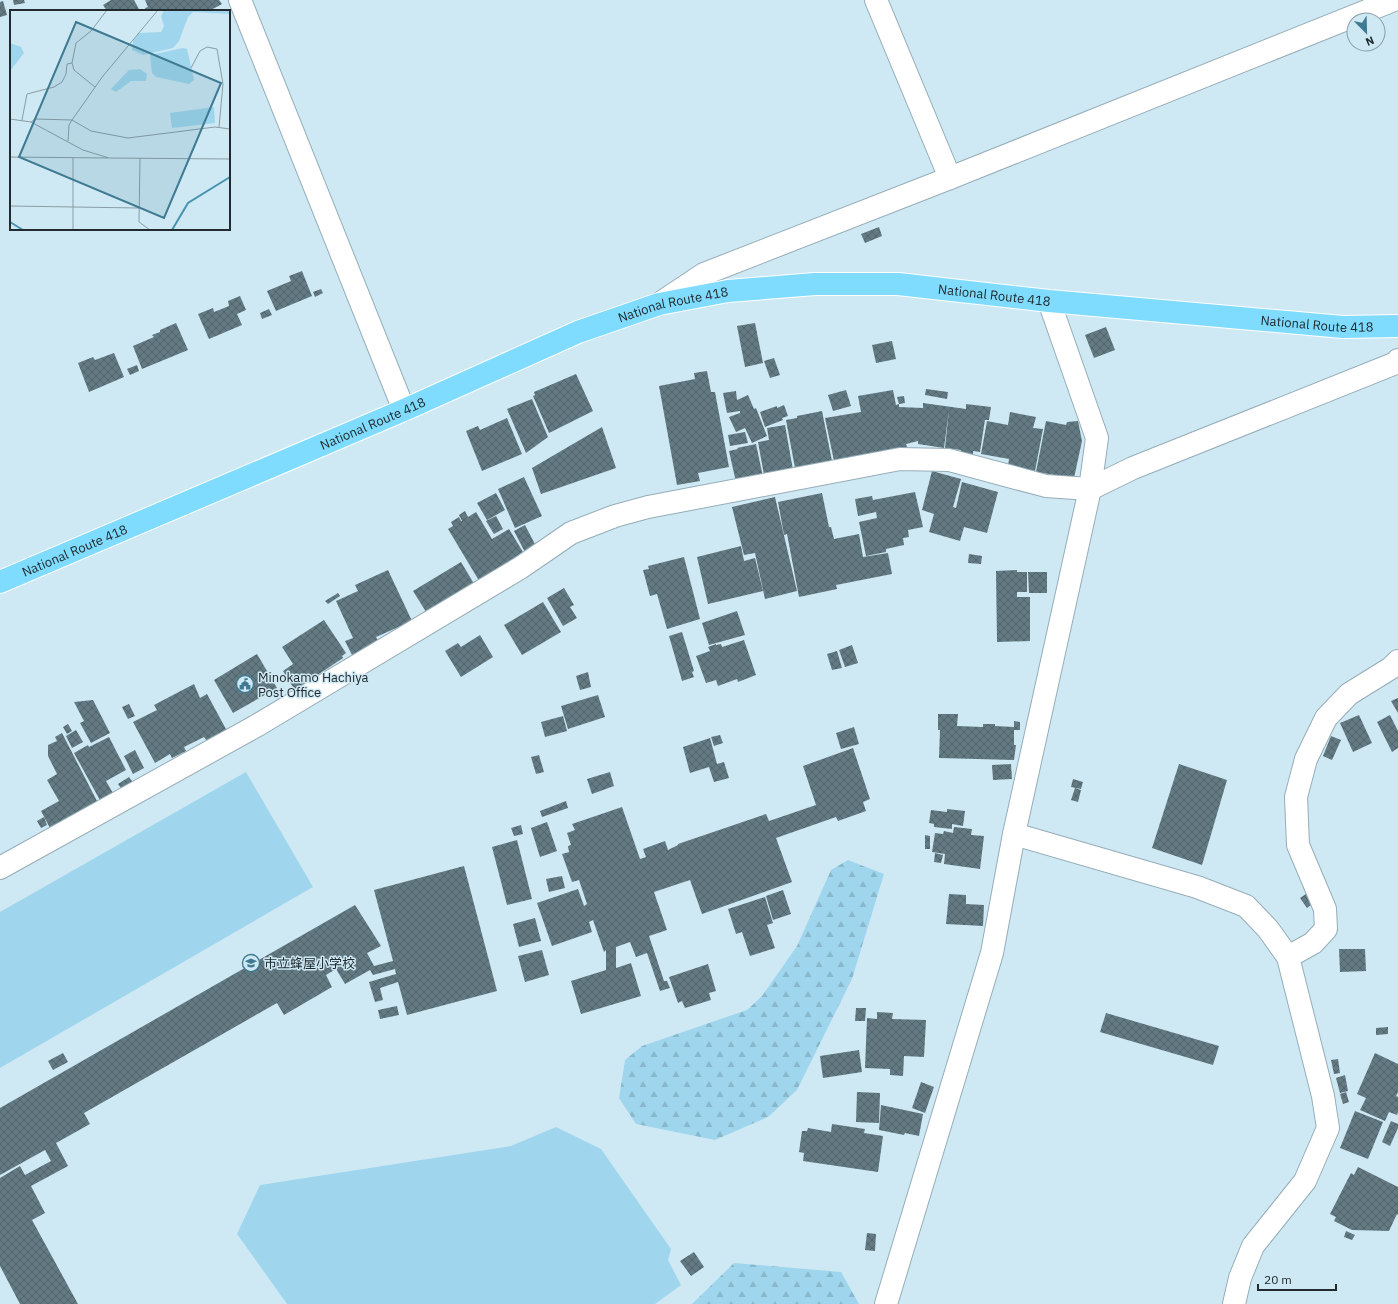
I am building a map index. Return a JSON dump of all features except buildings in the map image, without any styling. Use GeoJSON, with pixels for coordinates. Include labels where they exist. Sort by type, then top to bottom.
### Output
{"type":"FeatureCollection","features":[{"type":"Feature","properties":{"kind":"highway","name":"National Route 418"},"geometry":{"type":"LineString","coordinates":[[0,582],[404,410],[578,332],[660,304],[728,291],[815,284],[898,284],[1049,301],[1343,327],[1398,326]]}},
{"type":"Feature","properties":{"kind":"street"},"geometry":{"type":"LineString","coordinates":[[240,0],[404,410]]}},
{"type":"Feature","properties":{"kind":"street"},"geometry":{"type":"LineString","coordinates":[[876,0],[950,178]]}},
{"type":"Feature","properties":{"kind":"street"},"geometry":{"type":"LineString","coordinates":[[660,304],[704,274],[950,178],[1394,0]]}},
{"type":"Feature","properties":{"kind":"street"},"geometry":{"type":"LineString","coordinates":[[886,1304],[992,953],[1014,834],[1090,488],[1098,438],[1049,301]]}},
{"type":"Feature","properties":{"kind":"street"},"geometry":{"type":"LineString","coordinates":[[0,868],[256,726],[520,568],[571,533],[615,516],[648,507],[900,459],[949,460],[1046,486],[1090,488],[1133,468],[1396,363],[1398,360]]}},
{"type":"Feature","properties":{"kind":"street"},"geometry":{"type":"LineString","coordinates":[[1288,958],[1313,943],[1326,929],[1325,909],[1298,845],[1296,797],[1306,759],[1326,718],[1349,694],[1391,668],[1398,661]]}},
{"type":"Feature","properties":{"kind":"street"},"geometry":{"type":"LineString","coordinates":[[1014,834],[1197,888],[1246,906],[1268,929],[1288,958],[1323,1096],[1328,1128],[1305,1181],[1253,1246],[1240,1278],[1234,1304]]}},
{"type":"Feature","properties":{"kind":"green space"},"geometry":{"type":"Polygon","coordinates":[[[246,772],[313,887],[0,1068],[0,912],[246,772]]]}},
{"type":"Feature","properties":{"kind":"green space"},"geometry":{"type":"Polygon","coordinates":[[[848,860],[884,874],[852,979],[797,1090],[768,1117],[715,1140],[636,1124],[619,1098],[625,1060],[642,1046],[747,1010],[762,996],[797,946],[831,870],[848,860]]]}},
{"type":"Feature","properties":{"kind":"green space"},"geometry":{"type":"Polygon","coordinates":[[[556,1127],[601,1149],[671,1249],[668,1260],[681,1285],[655,1304],[287,1304],[237,1234],[260,1185],[511,1146],[556,1127]]]}},
{"type":"Feature","properties":{"kind":"green space"},"geometry":{"type":"Polygon","coordinates":[[[734,1263],[841,1272],[859,1304],[692,1304],[734,1263]]]}},
{"type":"Feature","properties":{"kind":"place","name":"Minokamo Hachiya Post Office"},"geometry":{"type":"Point","coordinates":[245,684]}},
{"type":"Feature","properties":{"kind":"place","name":"市立蜂屋小学校"},"geometry":{"type":"Point","coordinates":[251,963]}}]}
